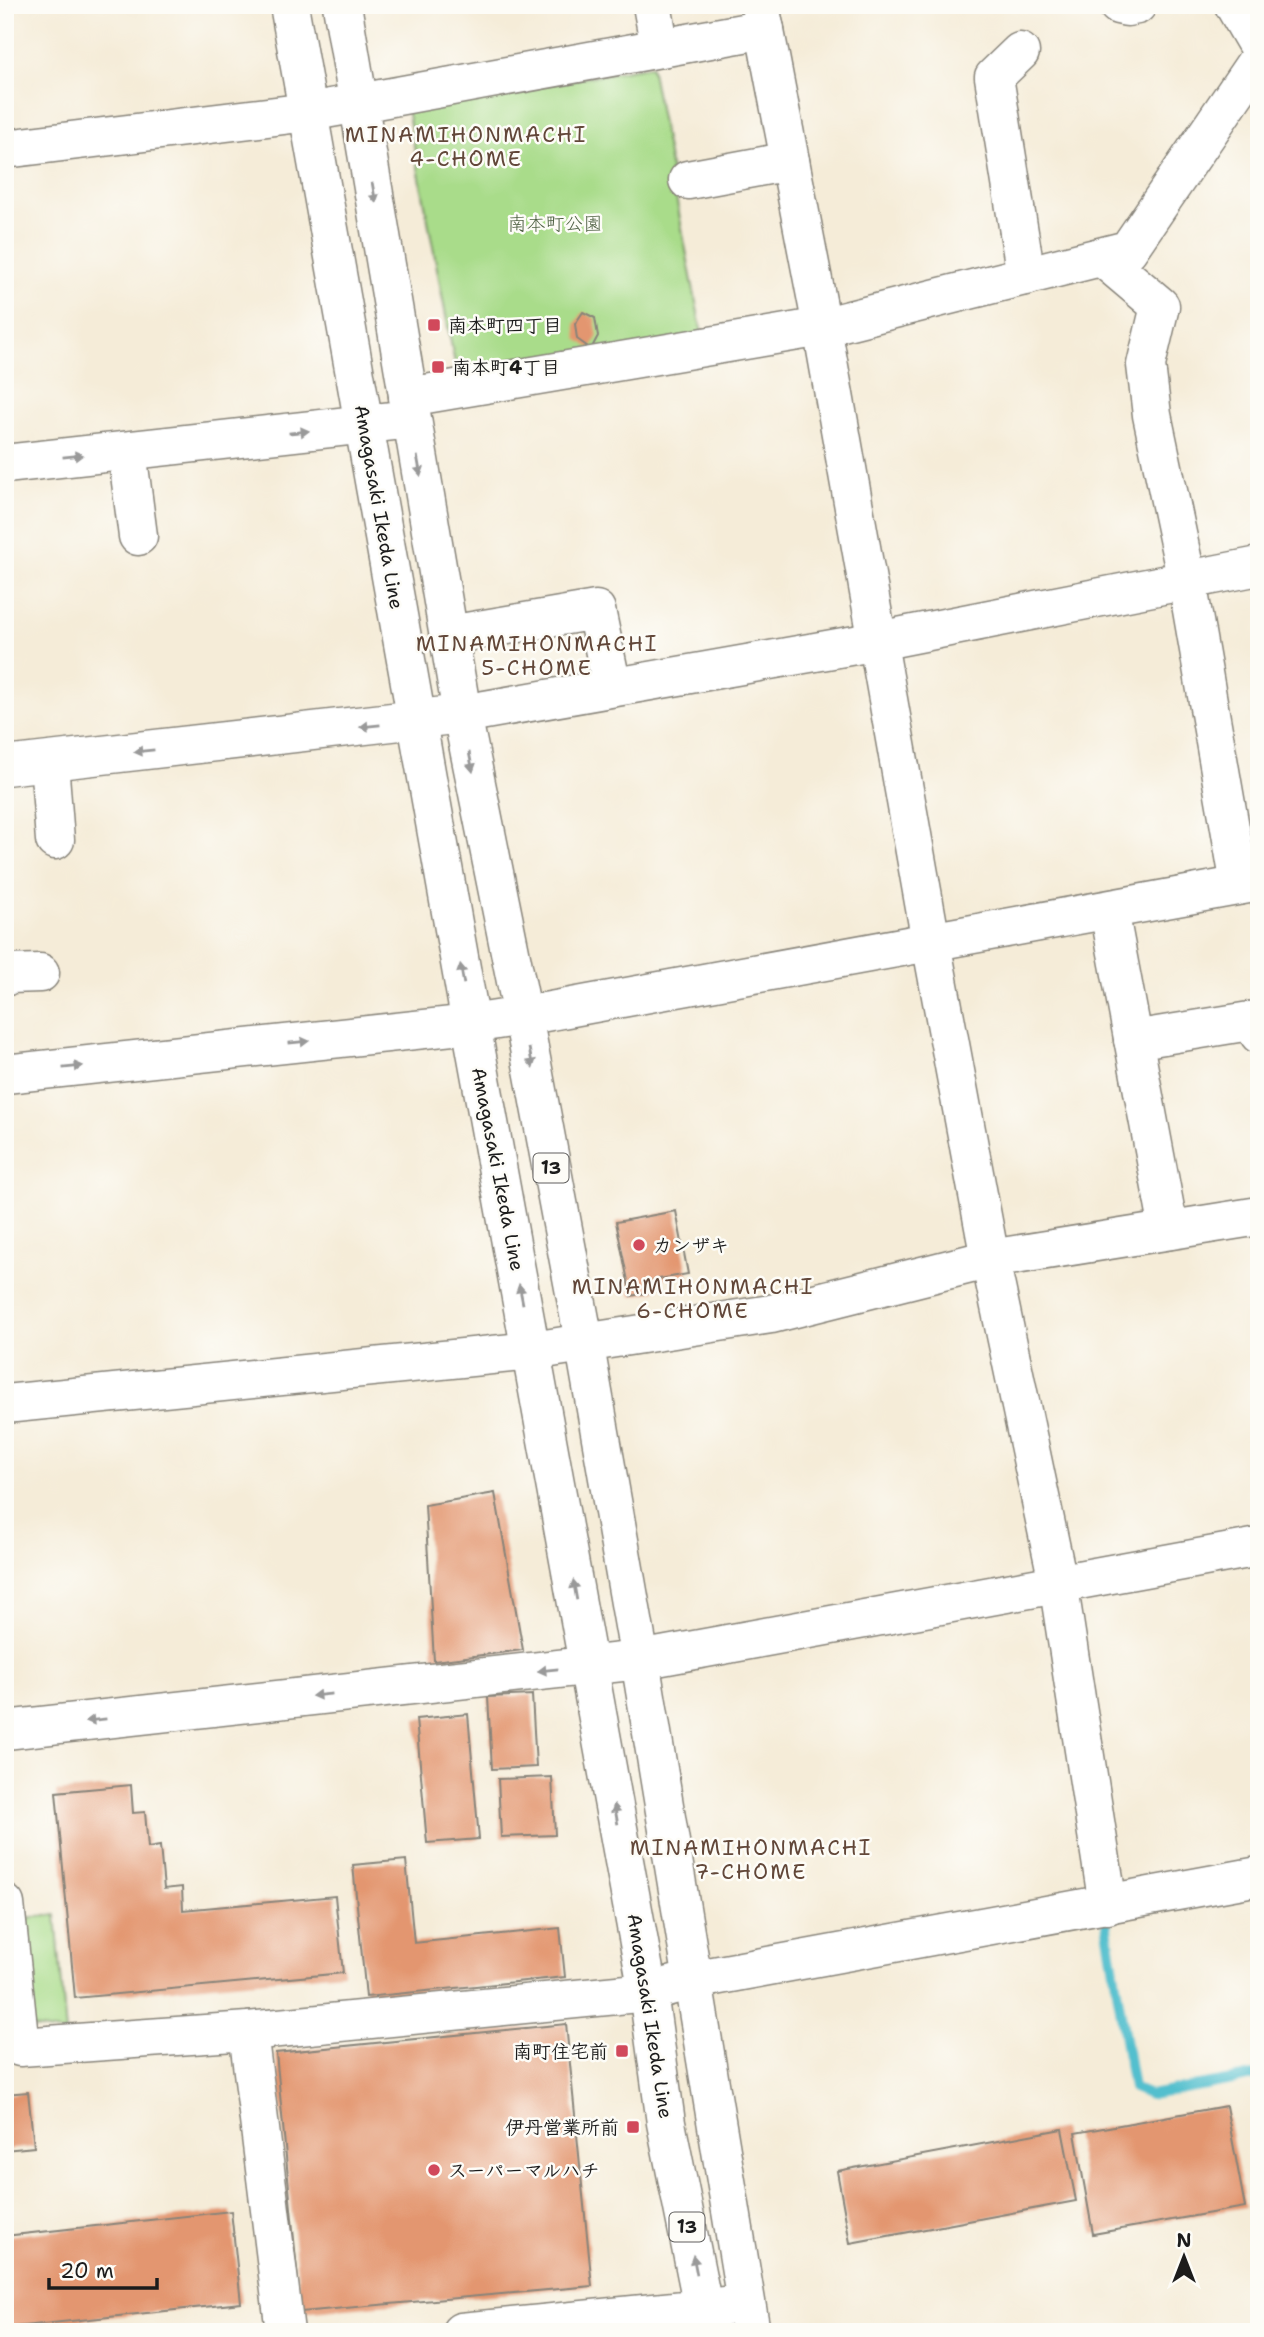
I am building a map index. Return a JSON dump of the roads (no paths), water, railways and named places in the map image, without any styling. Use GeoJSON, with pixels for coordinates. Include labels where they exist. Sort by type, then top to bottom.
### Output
{"type":"FeatureCollection","features":[{"type":"Feature","properties":{"kind":"street","name":"Amagasaki Ikeda Line"},"geometry":{"type":"LineString","coordinates":[[289,5],[648,1992],[666,2123],[706,2320]]}},
{"type":"Feature","properties":{"kind":"street","name":"13"},"geometry":{"type":"LineString","coordinates":[[342,5],[462,714],[523,1016],[640,1660],[748,2318]]}},
{"type":"Feature","properties":{"kind":"street"},"geometry":{"type":"LineString","coordinates":[[652,5],[660,48]]}},
{"type":"Feature","properties":{"kind":"street"},"geometry":{"type":"LineString","coordinates":[[1118,5],[1127,8],[1137,5]]}},
{"type":"Feature","properties":{"kind":"street"},"geometry":{"type":"LineString","coordinates":[[1234,5],[1259,48]]}},
{"type":"Feature","properties":{"kind":"street"},"geometry":{"type":"LineString","coordinates":[[5,149],[308,112],[660,48],[762,17],[822,327],[990,1259],[1058,1582],[1108,1905]]}},
{"type":"Feature","properties":{"kind":"street"},"geometry":{"type":"LineString","coordinates":[[1020,52],[994,77],[1026,276]]}},
{"type":"Feature","properties":{"kind":"street"},"geometry":{"type":"LineString","coordinates":[[5,464],[363,425],[410,408],[822,327],[1128,250],[1259,58]]}},
{"type":"Feature","properties":{"kind":"street"},"geometry":{"type":"LineString","coordinates":[[688,180],[790,161]]}},
{"type":"Feature","properties":{"kind":"street"},"geometry":{"type":"LineString","coordinates":[[5,1074],[471,1024],[1249,884],[1152,415],[1146,365],[1160,306],[1102,257]]}},
{"type":"Feature","properties":{"kind":"street"},"geometry":{"type":"LineString","coordinates":[[127,450],[138,536]]}},
{"type":"Feature","properties":{"kind":"street"},"geometry":{"type":"LineString","coordinates":[[5,766],[462,714],[878,641],[1259,566]]}},
{"type":"Feature","properties":{"kind":"street"},"geometry":{"type":"LineString","coordinates":[[449,635],[596,610],[612,687]]}},
{"type":"Feature","properties":{"kind":"street"},"geometry":{"type":"LineString","coordinates":[[49,762],[55,841]]}},
{"type":"Feature","properties":{"kind":"street"},"geometry":{"type":"LineString","coordinates":[[1109,910],[1169,1230]]}},
{"type":"Feature","properties":{"kind":"street"},"geometry":{"type":"LineString","coordinates":[[1133,1040],[1256,1020],[1259,1034]]}},
{"type":"Feature","properties":{"kind":"street"},"geometry":{"type":"LineString","coordinates":[[5,1404],[532,1351],[771,1314],[990,1259],[1259,1216]]}},
{"type":"Feature","properties":{"kind":"street"},"geometry":{"type":"LineString","coordinates":[[5,1730],[640,1660],[1259,1546]]}},
{"type":"Feature","properties":{"kind":"street"},"geometry":{"type":"LineString","coordinates":[[5,1904],[20,2047],[248,2031],[648,1992],[692,1980],[1259,1877]]}},
{"type":"Feature","properties":{"kind":"street"},"geometry":{"type":"LineString","coordinates":[[248,2031],[285,2332]]}},
{"type":"Feature","properties":{"kind":"street"},"geometry":{"type":"LineString","coordinates":[[461,2332],[748,2318]]}},
{"type":"Feature","properties":{"kind":"waterway"},"geometry":{"type":"LineString","coordinates":[[1105,1916],[1133,2088],[1150,2095],[1259,2075]]}},
{"type":"Feature","properties":{"kind":"place","name":"南本町四丁目"},"geometry":{"type":"Point","coordinates":[434,325]}},
{"type":"Feature","properties":{"kind":"place","name":"南本町4丁目"},"geometry":{"type":"Point","coordinates":[438,367]}},
{"type":"Feature","properties":{"kind":"place","name":"カンザキ"},"geometry":{"type":"Point","coordinates":[639,1245]}},
{"type":"Feature","properties":{"kind":"place","name":"南町住宅前"},"geometry":{"type":"Point","coordinates":[622,2051]}},
{"type":"Feature","properties":{"kind":"place","name":"伊丹営業所前"},"geometry":{"type":"Point","coordinates":[633,2127]}},
{"type":"Feature","properties":{"kind":"place","name":"スーパーマルハチ"},"geometry":{"type":"Point","coordinates":[434,2170]}},
{"type":"Feature","properties":{"kind":"district","name":"MINAMIHONMACHI 4-CHOME"},"geometry":{"type":"Point","coordinates":[466,147]}},
{"type":"Feature","properties":{"kind":"district","name":"MINAMIHONMACHI 5-CHOME"},"geometry":{"type":"Point","coordinates":[537,656]}},
{"type":"Feature","properties":{"kind":"district","name":"MINAMIHONMACHI 6-CHOME"},"geometry":{"type":"Point","coordinates":[693,1299]}},
{"type":"Feature","properties":{"kind":"district","name":"MINAMIHONMACHI 7-CHOME"},"geometry":{"type":"Point","coordinates":[751,1860]}},
{"type":"Feature","properties":{"kind":"park label","name":"南本町公園"},"geometry":{"type":"Point","coordinates":[555,223]}}]}
